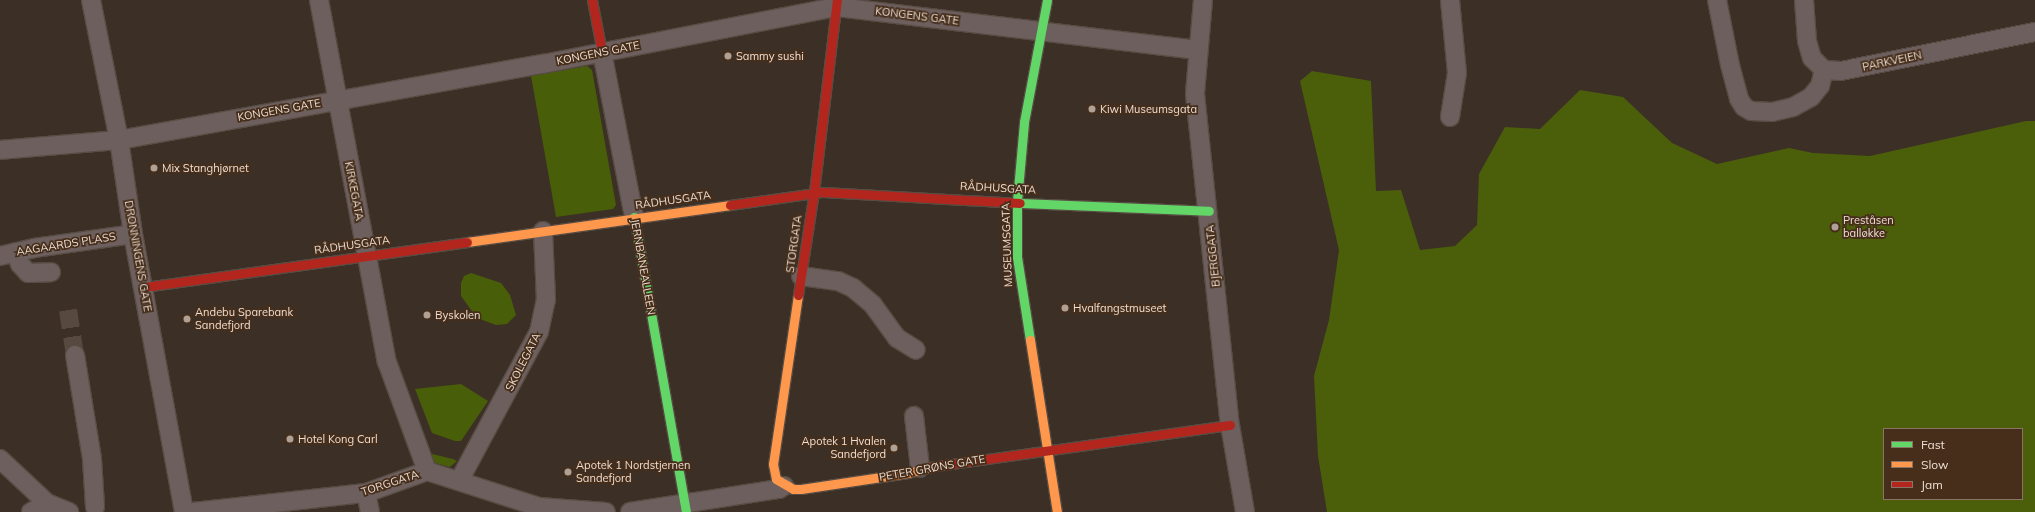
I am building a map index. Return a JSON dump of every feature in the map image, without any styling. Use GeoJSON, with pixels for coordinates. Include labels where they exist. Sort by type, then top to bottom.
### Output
{"type":"FeatureCollection","features":[{"type":"Feature","properties":{"kind":"street","name":"DRONNINGENS GATE"},"geometry":{"type":"LineString","coordinates":[[91,0],[119,140],[133,234],[144,287],[184,512]]}},
{"type":"Feature","properties":{"kind":"street","name":"KIRKEGATA"},"geometry":{"type":"LineString","coordinates":[[319,0],[387,362],[427,471]]}},
{"type":"Feature","properties":{"kind":"street","name":"JERNBANEALLEEN"},"geometry":{"type":"LineString","coordinates":[[592,0],[634,217],[685,508]]}},
{"type":"Feature","properties":{"kind":"street","name":"MUSEUMSGATA"},"geometry":{"type":"LineString","coordinates":[[1047,0],[1024,122],[1017,201],[1020,285],[1057,512]]}},
{"type":"Feature","properties":{"kind":"street","name":"BJERGGATA"},"geometry":{"type":"LineString","coordinates":[[1203,0],[1197,50],[1195,94],[1209,211],[1230,425],[1245,512]]}},
{"type":"Feature","properties":{"kind":"street"},"geometry":{"type":"LineString","coordinates":[[1450,0],[1457,73],[1450,117]]}},
{"type":"Feature","properties":{"kind":"street"},"geometry":{"type":"LineString","coordinates":[[1717,0],[1739,100],[1744,107],[1751,111],[1772,112],[1793,107],[1811,97],[1820,86],[1824,70],[1812,58],[1807,41],[1804,0]]}},
{"type":"Feature","properties":{"kind":"street","name":"KONGENS GATE"},"geometry":{"type":"LineString","coordinates":[[0,150],[119,140],[602,52],[837,3],[1197,50]]}},
{"type":"Feature","properties":{"kind":"street","name":"STORGATA"},"geometry":{"type":"LineString","coordinates":[[784,486],[776,479],[773,464],[814,192],[837,3]]}},
{"type":"Feature","properties":{"kind":"street","name":"PARKVEIEN"},"geometry":{"type":"LineString","coordinates":[[1824,70],[1841,71],[2035,32]]}},
{"type":"Feature","properties":{"kind":"street","name":"RÅDHUSGATA"},"geometry":{"type":"LineString","coordinates":[[144,287],[814,192],[1017,201],[1189,212],[1209,211]]}},
{"type":"Feature","properties":{"kind":"street","name":"SKOLEGATA"},"geometry":{"type":"LineString","coordinates":[[459,481],[539,332],[546,300],[543,231]]}},
{"type":"Feature","properties":{"kind":"street","name":"AAGAARDS PLASS"},"geometry":{"type":"LineString","coordinates":[[8,254],[133,234]]}},
{"type":"Feature","properties":{"kind":"street"},"geometry":{"type":"LineString","coordinates":[[8,254],[28,273],[51,272]]}},
{"type":"Feature","properties":{"kind":"street"},"geometry":{"type":"LineString","coordinates":[[801,276],[838,281],[853,288],[873,305],[896,338],[916,350]]}},
{"type":"Feature","properties":{"kind":"street"},"geometry":{"type":"LineString","coordinates":[[75,355],[92,459],[95,507]]}},
{"type":"Feature","properties":{"kind":"street"},"geometry":{"type":"LineString","coordinates":[[914,416],[920,468]]}},
{"type":"Feature","properties":{"kind":"street","name":"PETER GRØNS GATE"},"geometry":{"type":"LineString","coordinates":[[685,508],[779,490],[784,486],[801,490],[908,473],[920,468],[1046,449],[1230,425]]}},
{"type":"Feature","properties":{"kind":"street"},"geometry":{"type":"LineString","coordinates":[[0,459],[47,503],[69,512]]}},
{"type":"Feature","properties":{"kind":"street","name":"TORGGATA"},"geometry":{"type":"LineString","coordinates":[[194,512],[366,493],[427,471],[539,507],[606,512]]}},
{"type":"Feature","properties":{"kind":"street"},"geometry":{"type":"LineString","coordinates":[[366,493],[370,512]]}},
{"type":"Feature","properties":{"kind":"street"},"geometry":{"type":"LineString","coordinates":[[31,512],[47,503]]}},
{"type":"Feature","properties":{"kind":"street"},"geometry":{"type":"LineString","coordinates":[[630,512],[685,508]]}},
{"type":"Feature","properties":{"kind":"green space"},"geometry":{"type":"Polygon","coordinates":[[[587,66],[592,70],[616,205],[613,209],[556,217],[531,76],[587,66]]]}},
{"type":"Feature","properties":{"kind":"green space"},"geometry":{"type":"Polygon","coordinates":[[[1312,71],[1371,81],[1376,191],[1401,190],[1420,250],[1455,246],[1477,225],[1479,174],[1505,127],[1540,129],[1580,90],[1623,97],[1672,143],[1717,164],[1789,148],[1813,153],[1870,156],[2026,121],[2035,121],[2035,512],[1327,512],[1318,456],[1314,376],[1329,320],[1339,250],[1300,81],[1312,71]]]}},
{"type":"Feature","properties":{"kind":"green space"},"geometry":{"type":"Polygon","coordinates":[[[471,273],[501,283],[510,295],[516,315],[507,324],[496,325],[477,318],[461,296],[461,283],[464,276],[471,273]]]}},
{"type":"Feature","properties":{"kind":"green space"},"geometry":{"type":"Polygon","coordinates":[[[461,384],[488,401],[461,441],[455,441],[432,433],[415,389],[461,384]]]}},
{"type":"Feature","properties":{"kind":"green space"},"geometry":{"type":"Polygon","coordinates":[[[428,453],[457,461],[450,467],[428,461],[428,453]]]}},
{"type":"Feature","properties":{"kind":"tunnel"},"geometry":{"type":"LineString","coordinates":[[68,310],[75,355]]}},
{"type":"Feature","properties":{"kind":"traffic: fast"},"geometry":{"type":"LineString","coordinates":[[1030,340],[1017,257],[1017,201],[1024,122],[1047,0]]}},
{"type":"Feature","properties":{"kind":"traffic: fast"},"geometry":{"type":"LineString","coordinates":[[1020,203],[1209,211]]}},
{"type":"Feature","properties":{"kind":"traffic: fast"},"geometry":{"type":"LineString","coordinates":[[634,217],[686,512]]}},
{"type":"Feature","properties":{"kind":"traffic: slow"},"geometry":{"type":"LineString","coordinates":[[467,242],[730,205]]}},
{"type":"Feature","properties":{"kind":"traffic: slow"},"geometry":{"type":"LineString","coordinates":[[798,295],[773,464],[776,479],[793,489],[801,489],[908,473],[930,467]]}},
{"type":"Feature","properties":{"kind":"traffic: slow"},"geometry":{"type":"LineString","coordinates":[[1030,340],[1057,512]]}},
{"type":"Feature","properties":{"kind":"traffic: jam"},"geometry":{"type":"LineString","coordinates":[[592,0],[602,52]]}},
{"type":"Feature","properties":{"kind":"traffic: jam"},"geometry":{"type":"LineString","coordinates":[[798,295],[814,192],[837,0]]}},
{"type":"Feature","properties":{"kind":"traffic: jam"},"geometry":{"type":"LineString","coordinates":[[730,205],[823,192],[1020,203]]}},
{"type":"Feature","properties":{"kind":"traffic: jam"},"geometry":{"type":"LineString","coordinates":[[144,287],[467,242]]}},
{"type":"Feature","properties":{"kind":"traffic: jam"},"geometry":{"type":"LineString","coordinates":[[930,467],[1230,425]]}},
{"type":"Feature","properties":{"kind":"place","name":"Sammy sushi"},"geometry":{"type":"Point","coordinates":[728,56]}},
{"type":"Feature","properties":{"kind":"place","name":"Kiwi Museumsgata"},"geometry":{"type":"Point","coordinates":[1092,109]}},
{"type":"Feature","properties":{"kind":"place","name":"Mix Stanghjørnet"},"geometry":{"type":"Point","coordinates":[154,168]}},
{"type":"Feature","properties":{"kind":"place","name":"Preståsen balløkke"},"geometry":{"type":"Point","coordinates":[1835,227]}},
{"type":"Feature","properties":{"kind":"place","name":"Hvalfangstmuseet"},"geometry":{"type":"Point","coordinates":[1065,308]}},
{"type":"Feature","properties":{"kind":"place","name":"Byskolen"},"geometry":{"type":"Point","coordinates":[427,315]}},
{"type":"Feature","properties":{"kind":"place","name":"Andebu Sparebank Sandefjord"},"geometry":{"type":"Point","coordinates":[187,319]}},
{"type":"Feature","properties":{"kind":"place","name":"Hotel Kong Carl"},"geometry":{"type":"Point","coordinates":[290,439]}},
{"type":"Feature","properties":{"kind":"place","name":"Apotek 1 Hvalen Sandefjord"},"geometry":{"type":"Point","coordinates":[894,448]}},
{"type":"Feature","properties":{"kind":"place","name":"Apotek 1 Nordstjernen Sandefjord"},"geometry":{"type":"Point","coordinates":[568,472]}}]}
